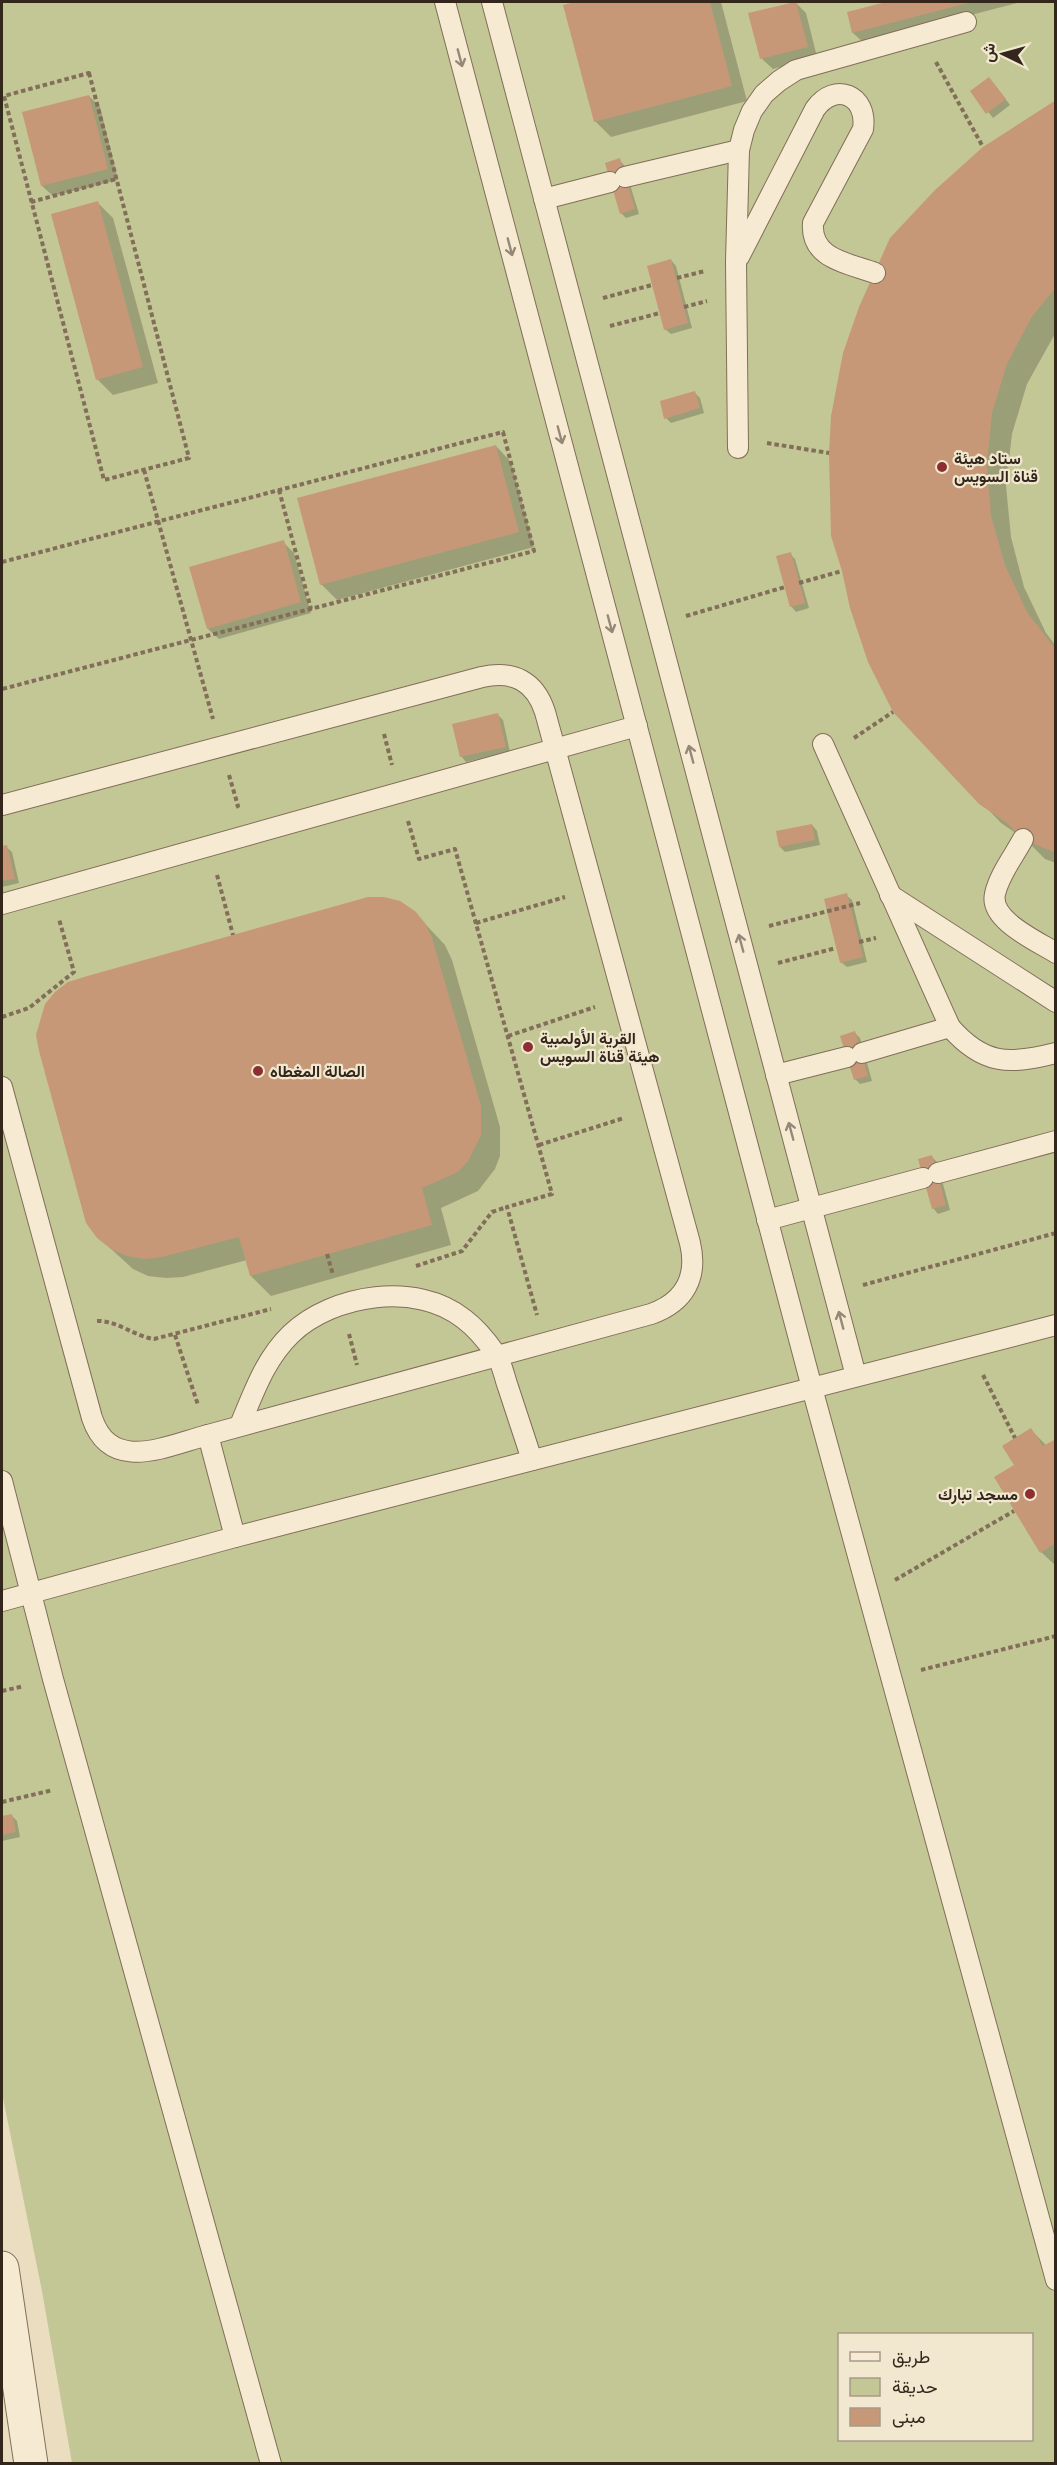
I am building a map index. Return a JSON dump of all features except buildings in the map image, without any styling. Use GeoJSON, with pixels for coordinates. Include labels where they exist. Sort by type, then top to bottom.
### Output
{"type":"FeatureCollection","features":[{"type":"Feature","properties":{"kind":"street"},"geometry":{"type":"LineString","coordinates":[[2,2268],[32,2463]]}},
{"type":"Feature","properties":{"kind":"lane"},"geometry":{"type":"LineString","coordinates":[[445,2],[812,1388],[1056,2280]]}},
{"type":"Feature","properties":{"kind":"lane"},"geometry":{"type":"LineString","coordinates":[[492,2],[856,1376]]}},
{"type":"Feature","properties":{"kind":"lane"},"geometry":{"type":"LineString","coordinates":[[738,448],[736,262],[739,150],[752,111],[764,94],[778,81],[796,70],[966,22]]}},
{"type":"Feature","properties":{"kind":"lane"},"geometry":{"type":"LineString","coordinates":[[736,262],[815,109],[822,99],[843,94],[854,98],[861,107],[865,118],[863,129],[813,223],[813,233],[815,243],[829,256],[875,273]]}},
{"type":"Feature","properties":{"kind":"lane"},"geometry":{"type":"LineString","coordinates":[[544,199],[739,150]]}},
{"type":"Feature","properties":{"kind":"lane"},"geometry":{"type":"LineString","coordinates":[[2,805],[482,676],[505,674],[526,683],[542,701],[624,998],[693,1256],[690,1281],[683,1292],[664,1310],[208,1435],[134,1453],[120,1451],[106,1444],[97,1432],[2,1087]]}},
{"type":"Feature","properties":{"kind":"lane"},"geometry":{"type":"LineString","coordinates":[[2,904],[637,726]]}},
{"type":"Feature","properties":{"kind":"lane"},"geometry":{"type":"LineString","coordinates":[[823,744],[950,1027],[963,1042],[978,1053],[996,1060],[1016,1061],[1056,1053]]}},
{"type":"Feature","properties":{"kind":"lane"},"geometry":{"type":"LineString","coordinates":[[1023,839],[995,893],[996,910],[1008,922],[1056,953]]}},
{"type":"Feature","properties":{"kind":"lane"},"geometry":{"type":"LineString","coordinates":[[890,895],[1056,1002]]}},
{"type":"Feature","properties":{"kind":"lane"},"geometry":{"type":"LineString","coordinates":[[776,1075],[950,1027]]}},
{"type":"Feature","properties":{"kind":"lane"},"geometry":{"type":"LineString","coordinates":[[767,1220],[1056,1141]]}},
{"type":"Feature","properties":{"kind":"lane"},"geometry":{"type":"LineString","coordinates":[[240,1425],[260,1376],[274,1353],[291,1334],[312,1318],[341,1304],[361,1298],[387,1296],[414,1298],[439,1306],[463,1318],[482,1336],[497,1355],[532,1460]]}},
{"type":"Feature","properties":{"kind":"lane"},"geometry":{"type":"LineString","coordinates":[[2,1600],[235,1537],[1056,1325]]}},
{"type":"Feature","properties":{"kind":"lane"},"geometry":{"type":"LineString","coordinates":[[208,1435],[235,1537]]}},
{"type":"Feature","properties":{"kind":"lane"},"geometry":{"type":"LineString","coordinates":[[2,1481],[53,1679],[271,2463]]}},
{"type":"Feature","properties":{"kind":"path"},"geometry":{"type":"LineString","coordinates":[[940,69],[983,147]]}},
{"type":"Feature","properties":{"kind":"path"},"geometry":{"type":"LineString","coordinates":[[89,73],[116,179],[189,458],[104,480],[4,96],[89,73]]}},
{"type":"Feature","properties":{"kind":"path"},"geometry":{"type":"LineString","coordinates":[[31,202],[116,179]]}},
{"type":"Feature","properties":{"kind":"path"},"geometry":{"type":"LineString","coordinates":[[573,306],[652,285]]}},
{"type":"Feature","properties":{"kind":"path"},"geometry":{"type":"LineString","coordinates":[[580,333],[660,313]]}},
{"type":"Feature","properties":{"kind":"path"},"geometry":{"type":"LineString","coordinates":[[2,562],[503,432],[534,551],[2,689]]}},
{"type":"Feature","properties":{"kind":"path"},"geometry":{"type":"LineString","coordinates":[[766,443],[829,453]]}},
{"type":"Feature","properties":{"kind":"path"},"geometry":{"type":"LineString","coordinates":[[144,470],[238,806],[228,809]]}},
{"type":"Feature","properties":{"kind":"path"},"geometry":{"type":"LineString","coordinates":[[279,490],[311,609]]}},
{"type":"Feature","properties":{"kind":"path"},"geometry":{"type":"LineString","coordinates":[[799,583],[842,571]]}},
{"type":"Feature","properties":{"kind":"path"},"geometry":{"type":"LineString","coordinates":[[657,624],[785,587]]}},
{"type":"Feature","properties":{"kind":"path"},"geometry":{"type":"LineString","coordinates":[[375,705],[419,859],[455,849],[539,1145],[552,1194],[507,1207],[545,1343]]}},
{"type":"Feature","properties":{"kind":"path"},"geometry":{"type":"LineString","coordinates":[[866,731],[893,712]]}},
{"type":"Feature","properties":{"kind":"path"},"geometry":{"type":"LineString","coordinates":[[209,846],[233,935]]}},
{"type":"Feature","properties":{"kind":"path"},"geometry":{"type":"LineString","coordinates":[[476,923],[594,889]]}},
{"type":"Feature","properties":{"kind":"path"},"geometry":{"type":"LineString","coordinates":[[2,1017],[29,1008],[74,972],[51,890]]}},
{"type":"Feature","properties":{"kind":"path"},"geometry":{"type":"LineString","coordinates":[[739,934],[850,905]]}},
{"type":"Feature","properties":{"kind":"path"},"geometry":{"type":"LineString","coordinates":[[749,970],[836,948]]}},
{"type":"Feature","properties":{"kind":"path"},"geometry":{"type":"LineString","coordinates":[[508,1036],[624,998]]}},
{"type":"Feature","properties":{"kind":"path"},"geometry":{"type":"LineString","coordinates":[[539,1145],[654,1109]]}},
{"type":"Feature","properties":{"kind":"path"},"geometry":{"type":"LineString","coordinates":[[834,1292],[1056,1233]]}},
{"type":"Feature","properties":{"kind":"path"},"geometry":{"type":"LineString","coordinates":[[175,1335],[208,1435]]}},
{"type":"Feature","properties":{"kind":"path"},"geometry":{"type":"LineString","coordinates":[[969,1347],[1015,1438]]}},
{"type":"Feature","properties":{"kind":"path"},"geometry":{"type":"LineString","coordinates":[[869,1596],[1014,1510]]}},
{"type":"Feature","properties":{"kind":"path"},"geometry":{"type":"LineString","coordinates":[[891,1677],[1056,1636]]}},
{"type":"Feature","properties":{"kind":"path"},"geometry":{"type":"LineString","coordinates":[[2,1802],[83,1783]]}},
{"type":"Feature","properties":{"kind":"green space","name":"القرية الأولمبية هيئة قناة السويس"},"geometry":{"type":"Polygon","coordinates":[[[2,2],[1055,2],[1055,2463],[72,2463],[42,2291],[2,2093],[2,2]]]}},
{"type":"Feature","properties":{"kind":"place","name":"ستاد هيئة قناة السويس"},"geometry":{"type":"Point","coordinates":[942,467]}},
{"type":"Feature","properties":{"kind":"place","name":"القرية الأولمبية هيئة قناة السويس"},"geometry":{"type":"Point","coordinates":[528,1047]}},
{"type":"Feature","properties":{"kind":"place","name":"الصالة المغطاه"},"geometry":{"type":"Point","coordinates":[258,1071]}},
{"type":"Feature","properties":{"kind":"place","name":"مسجد تبارك"},"geometry":{"type":"Point","coordinates":[1030,1494]}}]}
